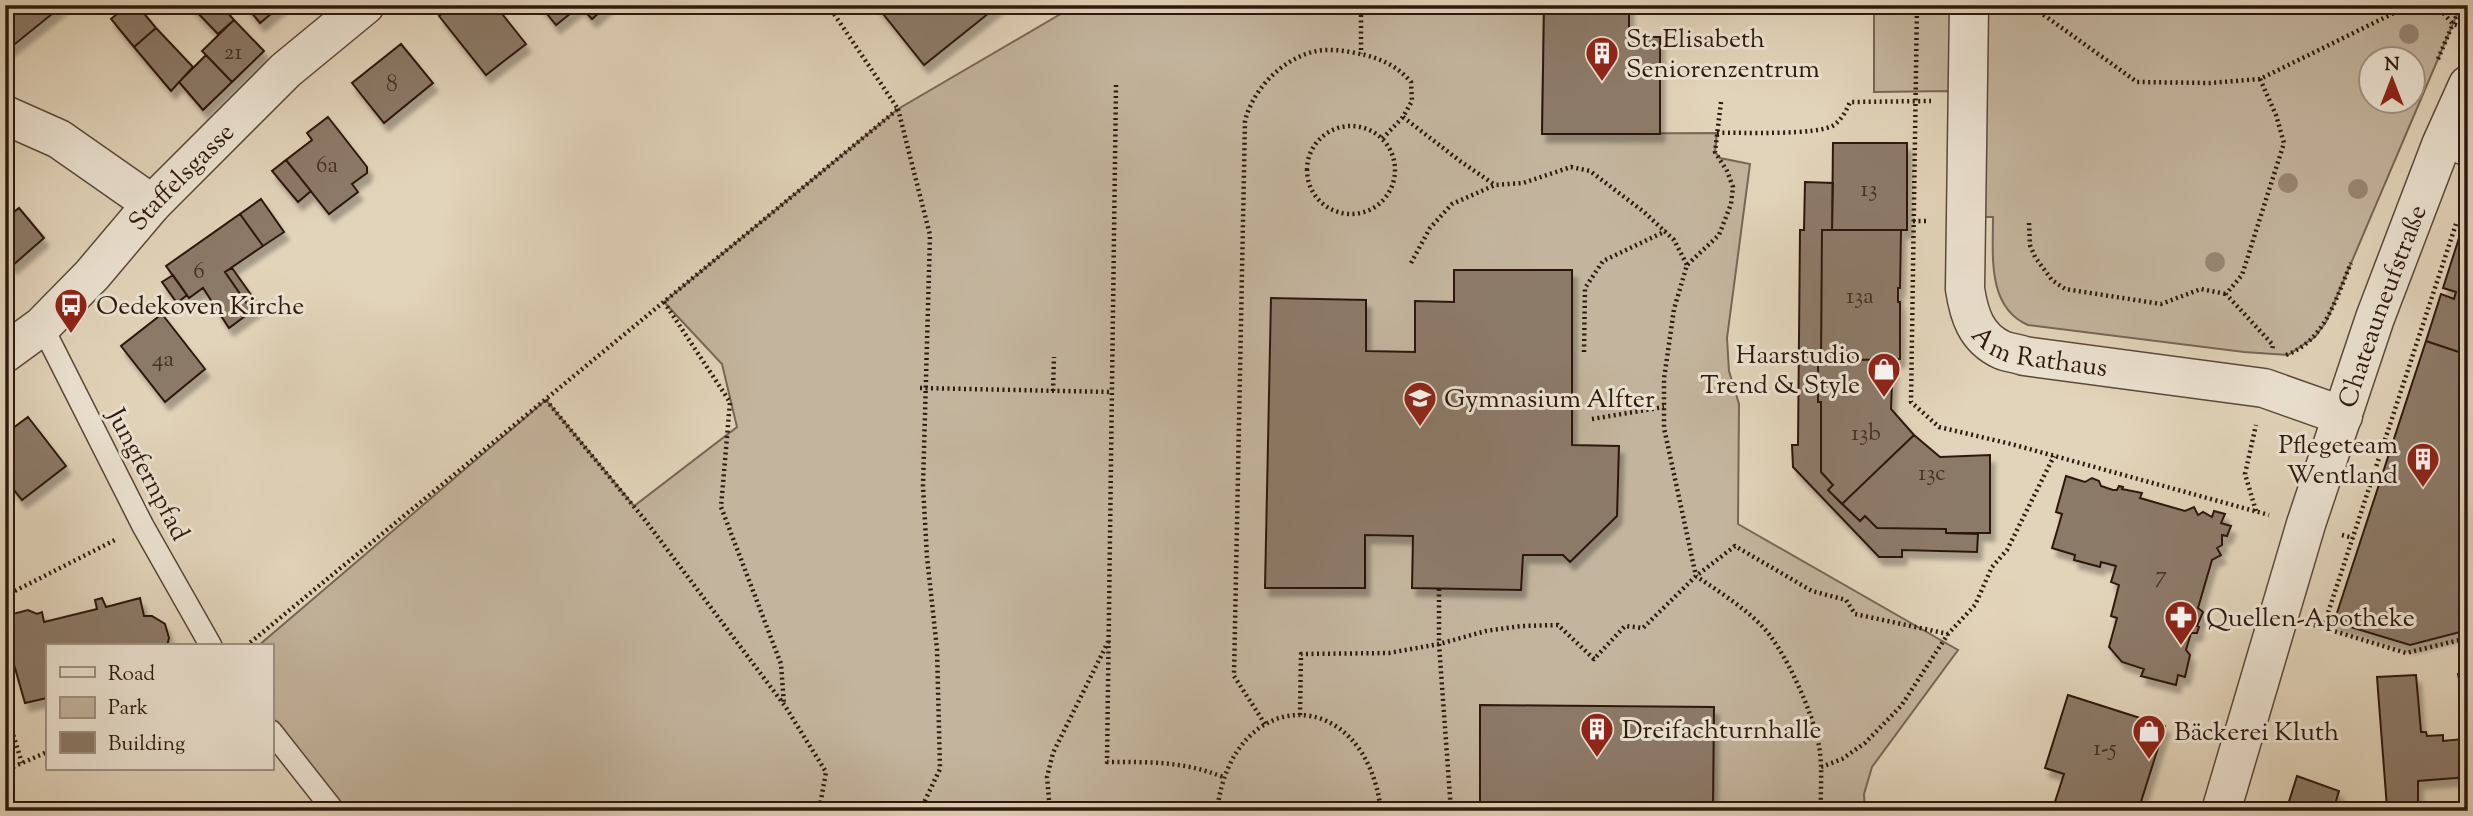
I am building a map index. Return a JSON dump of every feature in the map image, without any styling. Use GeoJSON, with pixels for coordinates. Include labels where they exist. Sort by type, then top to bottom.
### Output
{"type":"FeatureCollection","features":[{"type":"Feature","properties":{"kind":"street","name":"Staffelsgasse"},"geometry":{"type":"LineString","coordinates":[[5,354],[42,326],[92,275],[152,204],[286,70],[365,5]]}},
{"type":"Feature","properties":{"kind":"street","name":"Am Rathaus"},"geometry":{"type":"LineString","coordinates":[[1969,5],[1965,289],[1968,313],[1984,338],[2003,351],[2024,355],[2264,388],[2343,416]]}},
{"type":"Feature","properties":{"kind":"street","name":"Chateauneufstraße"},"geometry":{"type":"LineString","coordinates":[[2221,811],[2306,524],[2375,318],[2454,150],[2468,85]]}},
{"type":"Feature","properties":{"kind":"street"},"geometry":{"type":"LineString","coordinates":[[5,115],[59,139],[152,204]]}},
{"type":"Feature","properties":{"kind":"lane","name":"Jungfernpfad"},"geometry":{"type":"LineString","coordinates":[[42,326],[143,526],[210,644]]}},
{"type":"Feature","properties":{"kind":"lane"},"geometry":{"type":"LineString","coordinates":[[273,734],[334,811]]}},
{"type":"Feature","properties":{"kind":"path"},"geometry":{"type":"LineString","coordinates":[[828,5],[898,109],[930,235],[923,389],[923,486],[937,649],[940,769],[920,811]]}},
{"type":"Feature","properties":{"kind":"path"},"geometry":{"type":"LineString","coordinates":[[1717,133],[1813,131],[1834,125],[1846,113],[1850,103],[1916,101],[1917,5]]}},
{"type":"Feature","properties":{"kind":"path"},"geometry":{"type":"LineString","coordinates":[[2030,5],[2137,82],[2210,83],[2260,79],[2410,5]]}},
{"type":"Feature","properties":{"kind":"path"},"geometry":{"type":"LineString","coordinates":[[2436,5],[2453,24],[2468,29]]}},
{"type":"Feature","properties":{"kind":"path"},"geometry":{"type":"LineString","coordinates":[[1361,15],[1361,54]]}},
{"type":"Feature","properties":{"kind":"path"},"geometry":{"type":"LineString","coordinates":[[1265,724],[1234,676],[1245,121],[1248,108],[1267,80],[1294,60],[1313,52],[1331,49],[1361,54],[1392,65],[1411,82],[1412,101],[1403,117],[1382,139]]}},
{"type":"Feature","properties":{"kind":"path"},"geometry":{"type":"LineString","coordinates":[[2226,293],[2242,275],[2284,143],[2276,115],[2260,79]]}},
{"type":"Feature","properties":{"kind":"path"},"geometry":{"type":"LineString","coordinates":[[1116,85],[1107,762],[1167,762],[1203,769],[1223,778]]}},
{"type":"Feature","properties":{"kind":"path"},"geometry":{"type":"LineString","coordinates":[[1721,103],[1715,152],[1733,187],[1731,204],[1719,235],[1686,265],[1671,323],[1664,379],[1664,428],[1696,576],[1760,624],[1774,640],[1786,662],[1813,724],[1821,767],[1821,811]]}},
{"type":"Feature","properties":{"kind":"path"},"geometry":{"type":"LineString","coordinates":[[248,644],[898,109]]}},
{"type":"Feature","properties":{"kind":"path"},"geometry":{"type":"LineString","coordinates":[[1403,117],[1495,185]]}},
{"type":"Feature","properties":{"kind":"path"},"geometry":{"type":"LineString","coordinates":[[1355,127],[1369,130],[1382,139],[1390,149],[1395,163],[1391,190],[1383,201],[1359,214],[1345,214],[1332,210],[1320,201],[1311,188],[1308,166],[1315,145],[1326,134],[1339,128],[1355,127]]}},
{"type":"Feature","properties":{"kind":"path"},"geometry":{"type":"LineString","coordinates":[[1411,263],[1430,228],[1452,204],[1495,185],[1523,183],[1571,167],[1590,171],[1666,231],[1674,240],[1686,265]]}},
{"type":"Feature","properties":{"kind":"path"},"geometry":{"type":"LineString","coordinates":[[2323,628],[2459,213],[2468,194]]}},
{"type":"Feature","properties":{"kind":"path"},"geometry":{"type":"LineString","coordinates":[[2029,223],[2030,245],[2035,257],[2052,280],[2065,289],[2161,304],[2201,289],[2226,293],[2273,345],[2245,474],[2256,511]]}},
{"type":"Feature","properties":{"kind":"path"},"geometry":{"type":"LineString","coordinates":[[1584,352],[1584,288],[1603,261],[1666,231]]}},
{"type":"Feature","properties":{"kind":"path"},"geometry":{"type":"LineString","coordinates":[[664,302],[730,402],[722,507],[780,664],[785,706]]}},
{"type":"Feature","properties":{"kind":"path"},"geometry":{"type":"LineString","coordinates":[[1053,391],[1054,357]]}},
{"type":"Feature","properties":{"kind":"path"},"geometry":{"type":"LineString","coordinates":[[923,389],[1112,392]]}},
{"type":"Feature","properties":{"kind":"path"},"geometry":{"type":"LineString","coordinates":[[546,400],[645,520],[785,706],[826,772],[819,811]]}},
{"type":"Feature","properties":{"kind":"path"},"geometry":{"type":"LineString","coordinates":[[1592,419],[1664,407]]}},
{"type":"Feature","properties":{"kind":"path"},"geometry":{"type":"LineString","coordinates":[[1821,767],[1856,750],[1885,724],[1900,706],[1948,634],[1975,605],[1992,567],[2007,550],[2054,456],[2306,524]]}},
{"type":"Feature","properties":{"kind":"path"},"geometry":{"type":"LineString","coordinates":[[5,596],[143,526]]}},
{"type":"Feature","properties":{"kind":"path"},"geometry":{"type":"LineString","coordinates":[[1300,715],[1301,654],[1389,653],[1439,644],[1486,631],[1558,625],[1594,659],[1625,626],[1643,628],[1696,576],[1735,546],[1812,591],[1846,600],[1855,614],[1948,634]]}},
{"type":"Feature","properties":{"kind":"path"},"geometry":{"type":"LineString","coordinates":[[1439,589],[1439,644],[1451,811]]}},
{"type":"Feature","properties":{"kind":"path"},"geometry":{"type":"LineString","coordinates":[[2280,615],[2406,653],[2468,638]]}},
{"type":"Feature","properties":{"kind":"path"},"geometry":{"type":"LineString","coordinates":[[1050,811],[1047,777],[1053,753],[1110,638]]}},
{"type":"Feature","properties":{"kind":"path"},"geometry":{"type":"LineString","coordinates":[[5,709],[22,763]]}},
{"type":"Feature","properties":{"kind":"path"},"geometry":{"type":"LineString","coordinates":[[1217,811],[1223,778],[1240,745],[1265,724],[1282,717],[1300,715],[1317,716],[1331,722],[1355,744],[1372,772],[1381,811]]}},
{"type":"Feature","properties":{"kind":"path"},"geometry":{"type":"LineString","coordinates":[[13,767],[46,752]]}},
{"type":"Feature","properties":{"kind":"green space"},"geometry":{"type":"Polygon","coordinates":[[[1076,5],[1544,5],[1542,134],[1717,133],[1715,152],[1720,158],[1750,164],[1727,338],[1729,371],[1739,404],[1738,524],[1958,650],[1872,767],[1864,794],[1865,811],[347,811],[273,718],[273,644],[260,644],[546,400],[634,506],[737,427],[722,364],[664,302],[898,109],[1076,5]]]}},
{"type":"Feature","properties":{"kind":"green space"},"geometry":{"type":"Polygon","coordinates":[[[1874,5],[2461,5],[2428,82],[2428,46],[2358,46],[2358,116],[2414,116],[2326,322],[2315,337],[2288,355],[2028,325],[2015,317],[2005,306],[1995,279],[1993,217],[1982,217],[1953,91],[1874,92],[1874,5]]]}},
{"type":"Feature","properties":{"kind":"building"},"geometry":{"type":"Polygon","coordinates":[[[5,5],[61,5],[62,6],[5,52],[5,5]]]}},
{"type":"Feature","properties":{"kind":"building"},"geometry":{"type":"Polygon","coordinates":[[[128,5],[137,5],[156,28],[134,47],[111,19],[128,5]]]}},
{"type":"Feature","properties":{"kind":"building"},"geometry":{"type":"Polygon","coordinates":[[[190,5],[221,5],[234,20],[218,34],[190,5]]]}},
{"type":"Feature","properties":{"kind":"building"},"geometry":{"type":"Polygon","coordinates":[[[245,5],[282,5],[260,23],[245,5]]]}},
{"type":"Feature","properties":{"kind":"building"},"geometry":{"type":"Polygon","coordinates":[[[453,5],[495,5],[526,44],[486,75],[439,16],[453,5]]]}},
{"type":"Feature","properties":{"kind":"building"},"geometry":{"type":"Polygon","coordinates":[[[540,5],[579,5],[580,6],[556,25],[540,5]]]}},
{"type":"Feature","properties":{"kind":"building"},"geometry":{"type":"Polygon","coordinates":[[[579,5],[608,5],[592,19],[579,5]]]}},
{"type":"Feature","properties":{"kind":"building"},"geometry":{"type":"Polygon","coordinates":[[[876,5],[999,5],[924,65],[876,5]]]}},
{"type":"Feature","properties":{"kind":"building","name":"St. Elisabeth Seniorenzentrum"},"geometry":{"type":"Polygon","coordinates":[[[1544,5],[1629,5],[1629,37],[1660,37],[1660,134],[1542,134],[1544,5]]]}},
{"type":"Feature","properties":{"kind":"building"},"geometry":{"type":"Polygon","coordinates":[[[234,20],[264,51],[232,82],[202,51],[234,20]]]}},
{"type":"Feature","properties":{"kind":"building"},"geometry":{"type":"Polygon","coordinates":[[[156,28],[193,67],[171,91],[134,47],[156,28]]]}},
{"type":"Feature","properties":{"kind":"building"},"geometry":{"type":"Polygon","coordinates":[[[401,44],[433,83],[384,123],[352,83],[401,44]]]}},
{"type":"Feature","properties":{"kind":"building"},"geometry":{"type":"Polygon","coordinates":[[[206,55],[232,82],[203,110],[179,82],[206,55]]]}},
{"type":"Feature","properties":{"kind":"building"},"geometry":{"type":"Polygon","coordinates":[[[328,117],[367,167],[367,173],[352,184],[358,192],[329,214],[286,160],[312,140],[307,133],[328,117]]]}},
{"type":"Feature","properties":{"kind":"building"},"geometry":{"type":"Polygon","coordinates":[[[1833,143],[1907,143],[1907,230],[1832,230],[1833,143]]]}},
{"type":"Feature","properties":{"kind":"building"},"geometry":{"type":"Polygon","coordinates":[[[286,160],[311,191],[298,202],[272,171],[286,160]]]}},
{"type":"Feature","properties":{"kind":"building"},"geometry":{"type":"Polygon","coordinates":[[[1805,182],[1833,183],[1832,230],[1822,230],[1821,359],[1818,359],[1821,472],[1833,485],[1828,490],[1860,521],[1865,516],[1877,528],[1946,529],[1946,533],[1978,534],[1977,552],[1902,550],[1902,557],[1879,557],[1793,467],[1792,445],[1798,445],[1800,230],[1804,230],[1805,182]]]}},
{"type":"Feature","properties":{"kind":"building"},"geometry":{"type":"Polygon","coordinates":[[[261,199],[284,232],[263,246],[240,214],[261,199]]]}},
{"type":"Feature","properties":{"kind":"building"},"geometry":{"type":"Polygon","coordinates":[[[19,208],[44,238],[12,266],[7,259],[5,261],[5,210],[10,215],[19,208]]]}},
{"type":"Feature","properties":{"kind":"building"},"geometry":{"type":"Polygon","coordinates":[[[2468,210],[2468,355],[2426,341],[2441,294],[2454,299],[2456,292],[2443,288],[2468,210]]]}},
{"type":"Feature","properties":{"kind":"building"},"geometry":{"type":"Polygon","coordinates":[[[240,214],[263,246],[225,272],[252,311],[229,328],[203,288],[189,298],[166,266],[240,214]]]}},
{"type":"Feature","properties":{"kind":"building"},"geometry":{"type":"Polygon","coordinates":[[[1822,230],[1901,230],[1898,288],[1900,359],[1818,361],[1821,359],[1822,230]]]}},
{"type":"Feature","properties":{"kind":"building"},"geometry":{"type":"Polygon","coordinates":[[[232,268],[259,306],[252,311],[225,272],[232,268]]]}},
{"type":"Feature","properties":{"kind":"building","name":"Gymnasium Alfter"},"geometry":{"type":"Polygon","coordinates":[[[1454,270],[1572,270],[1572,445],[1619,446],[1617,516],[1570,562],[1563,555],[1523,555],[1521,590],[1412,588],[1413,536],[1365,535],[1365,588],[1265,588],[1271,298],[1366,300],[1366,351],[1415,352],[1415,301],[1454,302],[1454,270]]]}},
{"type":"Feature","properties":{"kind":"building"},"geometry":{"type":"Polygon","coordinates":[[[173,275],[187,295],[177,303],[162,282],[173,275]]]}},
{"type":"Feature","properties":{"kind":"building"},"geometry":{"type":"Polygon","coordinates":[[[162,314],[205,369],[165,402],[121,346],[162,314]]]}},
{"type":"Feature","properties":{"kind":"building","name":"Pflegeteam Wentland"},"geometry":{"type":"Polygon","coordinates":[[[2426,341],[2468,355],[2468,630],[2410,645],[2334,622],[2426,341]]]}},
{"type":"Feature","properties":{"kind":"building"},"geometry":{"type":"Polygon","coordinates":[[[1893,359],[1891,409],[1914,435],[1842,504],[1828,490],[1833,485],[1821,472],[1818,361],[1893,359]]]}},
{"type":"Feature","properties":{"kind":"building"},"geometry":{"type":"Polygon","coordinates":[[[28,417],[66,466],[22,500],[5,479],[5,434],[28,417]]]}},
{"type":"Feature","properties":{"kind":"building"},"geometry":{"type":"Polygon","coordinates":[[[1914,435],[1940,457],[1990,455],[1990,533],[1877,528],[1865,516],[1860,521],[1842,504],[1914,435]]]}},
{"type":"Feature","properties":{"kind":"building"},"geometry":{"type":"Polygon","coordinates":[[[2066,476],[2085,482],[2092,478],[2099,481],[2101,486],[2113,490],[2117,490],[2119,486],[2123,487],[2122,489],[2142,493],[2140,498],[2185,511],[2194,507],[2198,515],[2203,512],[2212,517],[2214,511],[2225,514],[2221,523],[2231,526],[2227,536],[2222,535],[2222,545],[2217,548],[2221,555],[2212,560],[2198,608],[2203,612],[2197,626],[2199,627],[2197,633],[2191,633],[2186,650],[2190,655],[2185,677],[2178,675],[2176,685],[2141,676],[2144,669],[2122,662],[2109,647],[2117,618],[2111,616],[2119,585],[2111,582],[2116,566],[2101,562],[2100,567],[2074,560],[2075,555],[2052,548],[2062,514],[2056,512],[2066,476]]]}},
{"type":"Feature","properties":{"kind":"building"},"geometry":{"type":"Polygon","coordinates":[[[102,598],[106,607],[140,598],[144,616],[152,616],[165,624],[169,638],[168,644],[46,644],[46,698],[25,703],[5,633],[5,616],[28,610],[37,614],[42,612],[44,622],[97,609],[95,600],[102,598]]]}},
{"type":"Feature","properties":{"kind":"building"},"geometry":{"type":"Polygon","coordinates":[[[2468,672],[2468,714],[2466,714],[2458,674],[2468,672]]]}},
{"type":"Feature","properties":{"kind":"building"},"geometry":{"type":"Polygon","coordinates":[[[2416,675],[2421,732],[2426,732],[2427,736],[2443,735],[2443,741],[2463,739],[2463,745],[2468,745],[2468,777],[2418,781],[2418,811],[2372,811],[2387,808],[2377,677],[2416,675]]]}},
{"type":"Feature","properties":{"kind":"building"},"geometry":{"type":"Polygon","coordinates":[[[2068,695],[2165,726],[2138,811],[2052,811],[2064,774],[2045,768],[2068,695]]]}},
{"type":"Feature","properties":{"kind":"building","name":"Dreifachturnhalle"},"geometry":{"type":"Polygon","coordinates":[[[1480,705],[1714,707],[1713,811],[1480,811],[1480,705]]]}},
{"type":"Feature","properties":{"kind":"building"},"geometry":{"type":"Polygon","coordinates":[[[2297,776],[2339,791],[2333,811],[2286,811],[2297,776]]]}},
{"type":"Feature","properties":{"kind":"place","name":"St. Elisabeth Seniorenzentrum"},"geometry":{"type":"Point","coordinates":[1602,83]}},
{"type":"Feature","properties":{"kind":"place","name":"Oedekoven Kirche"},"geometry":{"type":"Point","coordinates":[71,335]}},
{"type":"Feature","properties":{"kind":"place","name":"Haarstudio Trend & Style"},"geometry":{"type":"Point","coordinates":[1884,399]}},
{"type":"Feature","properties":{"kind":"place","name":"Gymnasium Alfter"},"geometry":{"type":"Point","coordinates":[1420,428]}},
{"type":"Feature","properties":{"kind":"place","name":"Pflegeteam Wentland"},"geometry":{"type":"Point","coordinates":[2423,489]}},
{"type":"Feature","properties":{"kind":"place","name":"Quellen-Apotheke"},"geometry":{"type":"Point","coordinates":[2181,647]}},
{"type":"Feature","properties":{"kind":"place","name":"Dreifachturnhalle"},"geometry":{"type":"Point","coordinates":[1597,759]}},
{"type":"Feature","properties":{"kind":"place","name":"Bäckerei Kluth"},"geometry":{"type":"Point","coordinates":[2149,761]}}]}
